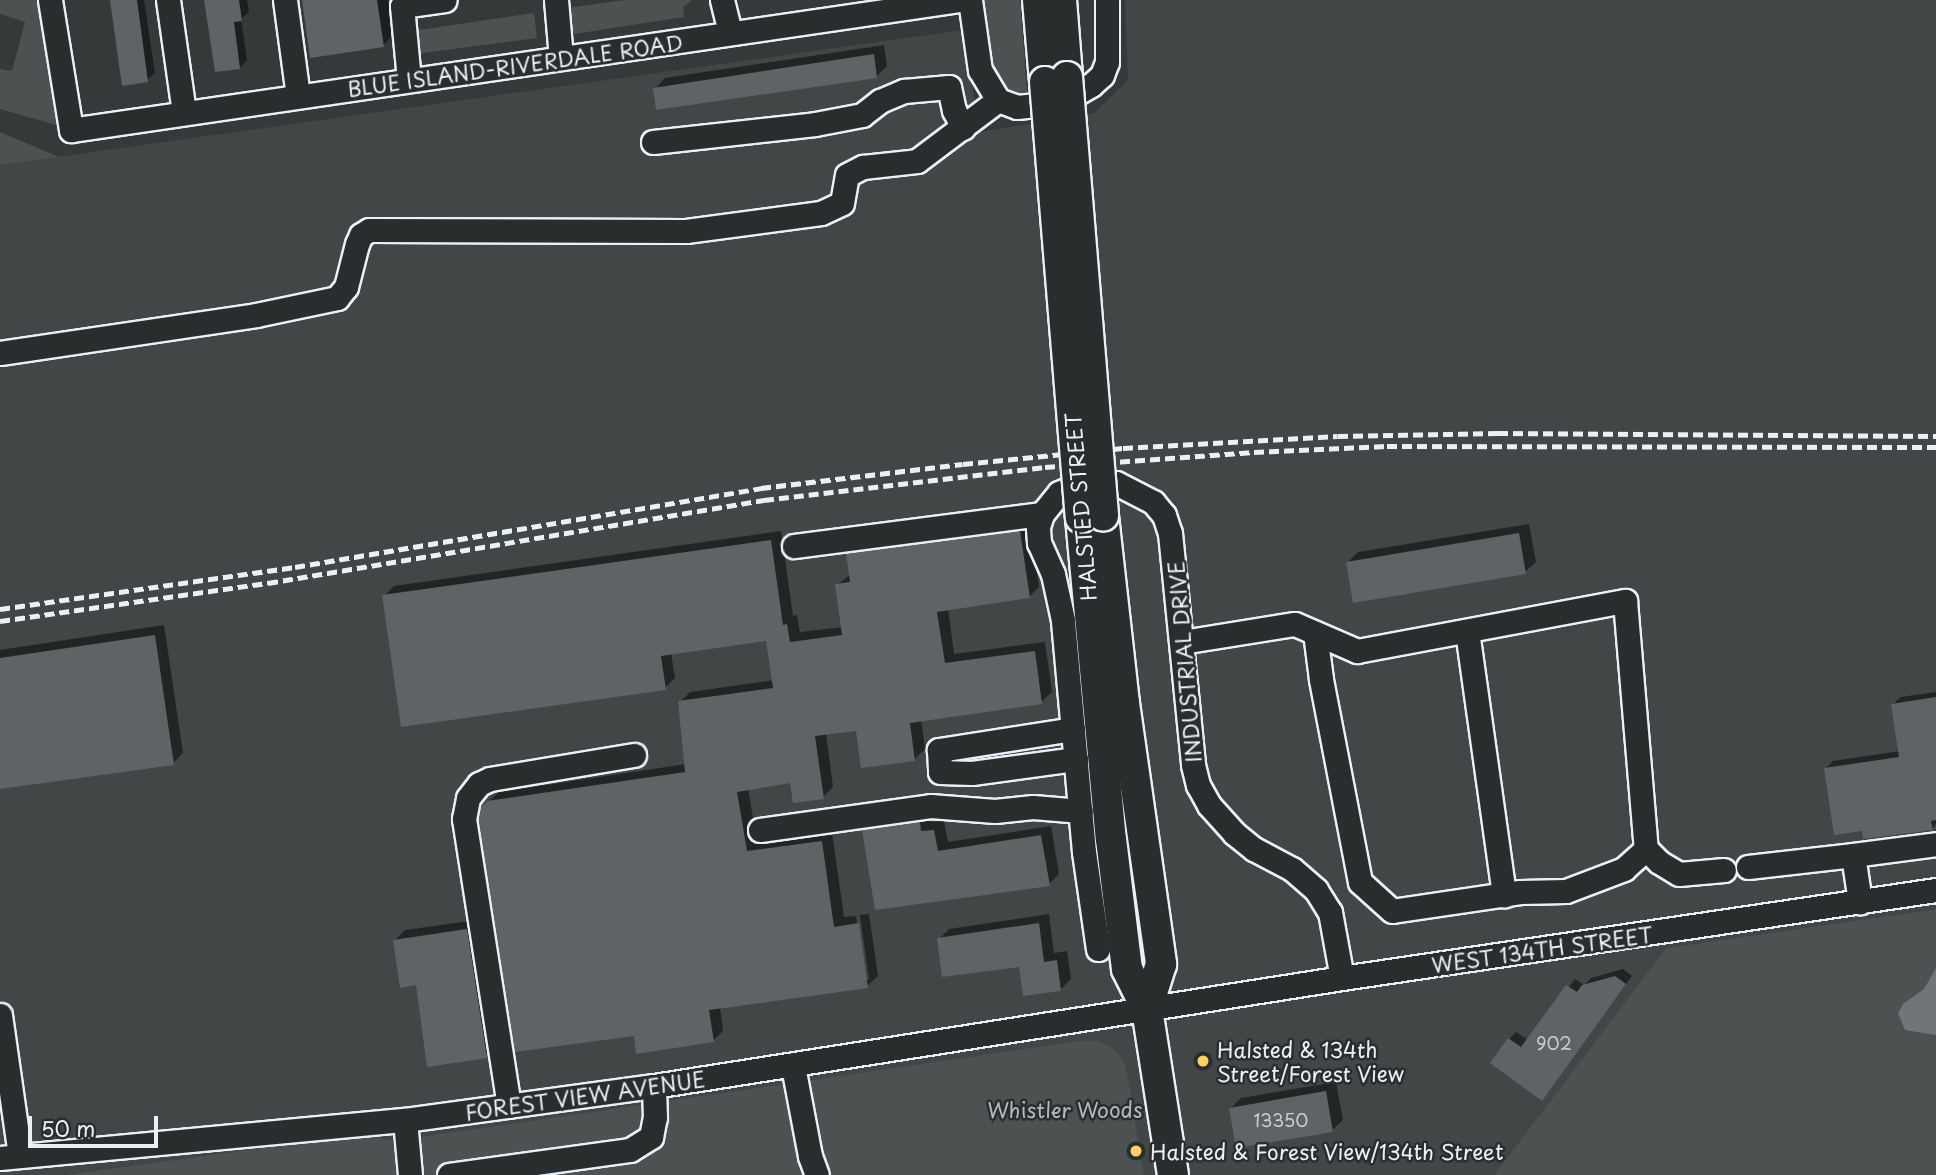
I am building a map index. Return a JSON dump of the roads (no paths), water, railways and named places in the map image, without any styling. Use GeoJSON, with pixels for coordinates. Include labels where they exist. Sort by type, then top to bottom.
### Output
{"type":"FeatureCollection","features":[{"type":"Feature","properties":{"kind":"main road","name":"HALSTED STREET"},"geometry":{"type":"LineString","coordinates":[[1038,0],[1056,80],[1092,517],[1108,812],[1127,969],[1147,1009],[1173,1175]]}},
{"type":"Feature","properties":{"kind":"main road","name":"HALSTED STREET"},"geometry":{"type":"LineString","coordinates":[[1056,80],[1061,0]]}},
{"type":"Feature","properties":{"kind":"street","name":"BLUE ISLAND-RIVERDALE ROAD"},"geometry":{"type":"LineString","coordinates":[[50,0],[71,130],[959,0]]}},
{"type":"Feature","properties":{"kind":"street"},"geometry":{"type":"LineString","coordinates":[[168,0],[184,113]]}},
{"type":"Feature","properties":{"kind":"street"},"geometry":{"type":"LineString","coordinates":[[285,0],[298,96]]}},
{"type":"Feature","properties":{"kind":"street"},"geometry":{"type":"LineString","coordinates":[[409,80],[402,3],[445,0]]}},
{"type":"Feature","properties":{"kind":"street"},"geometry":{"type":"LineString","coordinates":[[556,0],[561,58]]}},
{"type":"Feature","properties":{"kind":"street"},"geometry":{"type":"LineString","coordinates":[[722,0],[730,33]]}},
{"type":"Feature","properties":{"kind":"street"},"geometry":{"type":"LineString","coordinates":[[970,0],[980,69],[998,100],[1017,107],[1046,104],[1072,96],[1102,75],[1107,62],[1107,0]]}},
{"type":"Feature","properties":{"kind":"street"},"geometry":{"type":"LineString","coordinates":[[653,142],[815,124],[862,115],[880,101],[904,92],[949,87],[958,78],[980,69]]}},
{"type":"Feature","properties":{"kind":"street"},"geometry":{"type":"LineString","coordinates":[[949,87],[954,110],[963,128]]}},
{"type":"Feature","properties":{"kind":"street"},"geometry":{"type":"LineString","coordinates":[[0,353],[256,315],[337,298],[346,287],[361,235],[369,230],[686,231],[821,213],[842,204],[847,176],[863,167],[917,161],[998,100]]}},
{"type":"Feature","properties":{"kind":"street","name":"INDUSTRIAL DRIVE"},"geometry":{"type":"LineString","coordinates":[[1042,514],[1059,493],[1075,486],[1116,483],[1153,502],[1164,515],[1170,534],[1193,765],[1198,785],[1234,833],[1254,849],[1292,869],[1316,890],[1330,912],[1342,978]]}},
{"type":"Feature","properties":{"kind":"street"},"geometry":{"type":"LineString","coordinates":[[794,546],[1042,514],[1039,543],[1060,595],[1081,811],[1098,949]]}},
{"type":"Feature","properties":{"kind":"street"},"geometry":{"type":"LineString","coordinates":[[1182,642],[1295,624],[1357,651],[1625,601],[1646,849],[1679,874],[1724,870]]}},
{"type":"Feature","properties":{"kind":"street"},"geometry":{"type":"LineString","coordinates":[[1467,631],[1504,895]]}},
{"type":"Feature","properties":{"kind":"street"},"geometry":{"type":"LineString","coordinates":[[1315,633],[1321,679],[1360,882],[1392,911],[1504,895],[1566,891],[1624,869],[1646,849]]}},
{"type":"Feature","properties":{"kind":"street"},"geometry":{"type":"LineString","coordinates":[[1073,729],[939,750],[940,772],[972,773],[1076,759]]}},
{"type":"Feature","properties":{"kind":"street"},"geometry":{"type":"LineString","coordinates":[[509,1106],[464,819],[468,797],[479,784],[490,779],[634,755]]}},
{"type":"Feature","properties":{"kind":"street"},"geometry":{"type":"LineString","coordinates":[[760,830],[930,806],[995,811],[1033,807],[1081,811]]}},
{"type":"Feature","properties":{"kind":"street"},"geometry":{"type":"LineString","coordinates":[[1748,867],[1936,844]]}},
{"type":"Feature","properties":{"kind":"street"},"geometry":{"type":"LineString","coordinates":[[1853,855],[1860,902]]}},
{"type":"Feature","properties":{"kind":"street","name":"WEST 134TH STREET"},"geometry":{"type":"LineString","coordinates":[[1147,1009],[1936,890]]}},
{"type":"Feature","properties":{"kind":"street","name":"FOREST VIEW AVENUE"},"geometry":{"type":"LineString","coordinates":[[10,1157],[405,1120],[793,1066],[1147,1009]]}},
{"type":"Feature","properties":{"kind":"street"},"geometry":{"type":"LineString","coordinates":[[0,1015],[10,1157]]}},
{"type":"Feature","properties":{"kind":"street"},"geometry":{"type":"LineString","coordinates":[[793,1066],[810,1156],[817,1175]]}},
{"type":"Feature","properties":{"kind":"street"},"geometry":{"type":"LineString","coordinates":[[449,1175],[630,1150],[651,1137],[655,1117],[654,1086]]}},
{"type":"Feature","properties":{"kind":"street"},"geometry":{"type":"LineString","coordinates":[[405,1120],[414,1171]]}},
{"type":"Feature","properties":{"kind":"railway"},"geometry":{"type":"LineString","coordinates":[[0,609],[295,567],[761,488],[1123,448],[1338,436],[1498,433],[1936,436]]}},
{"type":"Feature","properties":{"kind":"railway"},"geometry":{"type":"LineString","coordinates":[[0,621],[268,583],[764,500],[1045,467],[1254,452],[1387,446],[1936,447]]}},
{"type":"Feature","properties":{"kind":"place","name":"Halsted & 134th Street/Forest View"},"geometry":{"type":"Point","coordinates":[1203,1061]}},
{"type":"Feature","properties":{"kind":"place","name":"Halsted & Forest View/134th Street"},"geometry":{"type":"Point","coordinates":[1136,1151]}},
{"type":"Feature","properties":{"kind":"park label","name":"Whistler Woods"},"geometry":{"type":"Point","coordinates":[1065,1109]}}]}
